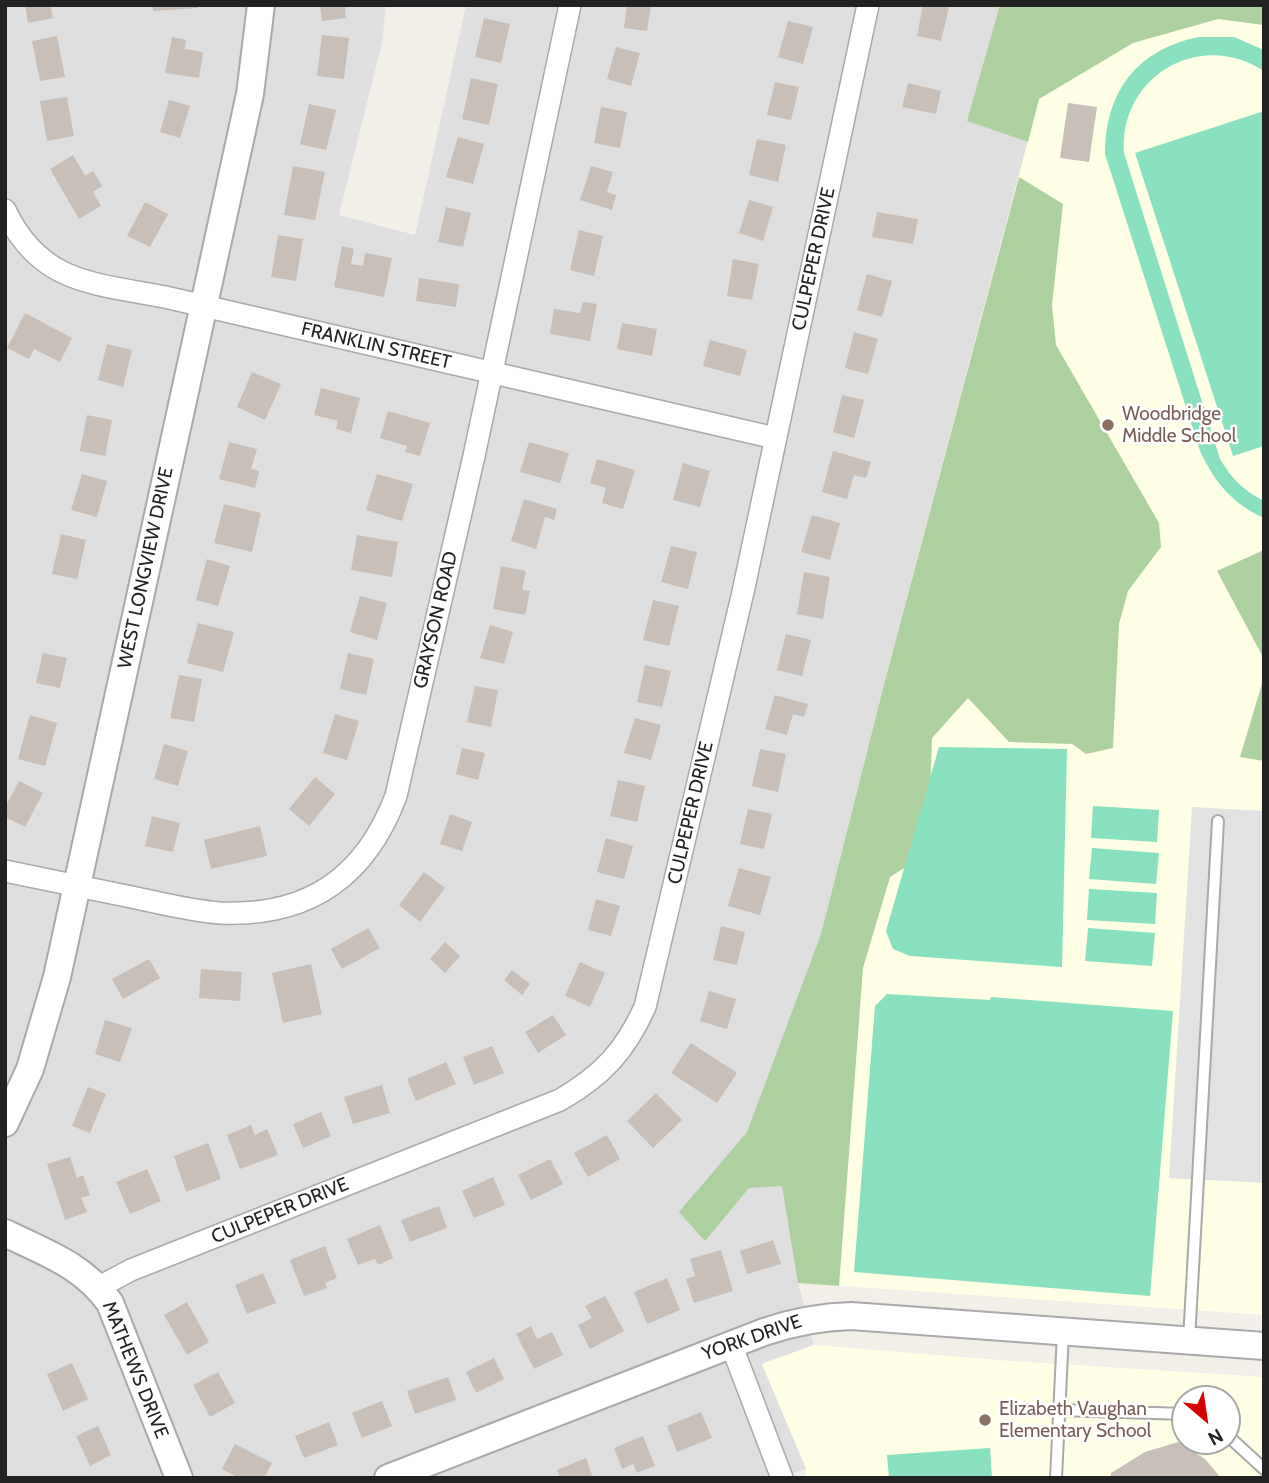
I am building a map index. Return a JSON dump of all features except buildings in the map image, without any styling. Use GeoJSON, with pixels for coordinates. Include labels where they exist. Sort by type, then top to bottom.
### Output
{"type":"FeatureCollection","features":[{"type":"Feature","properties":{"kind":"street","name":"WEST LONGVIEW DRIVE"},"geometry":{"type":"LineString","coordinates":[[5,1123],[30,1069],[43,1029],[77,886],[250,94],[261,5]]}},
{"type":"Feature","properties":{"kind":"street","name":"GRAYSON ROAD"},"geometry":{"type":"LineString","coordinates":[[5,871],[218,913],[252,913],[297,904],[321,892],[349,871],[373,845],[387,822],[396,796],[492,373],[570,5]]}},
{"type":"Feature","properties":{"kind":"street","name":"CULPEPER DRIVE"},"geometry":{"type":"LineString","coordinates":[[99,1287],[131,1270],[560,1100],[583,1086],[619,1054],[634,1031],[645,1007],[743,592],[868,5]]}},
{"type":"Feature","properties":{"kind":"street","name":"FRANKLIN STREET"},"geometry":{"type":"LineString","coordinates":[[5,210],[28,248],[60,272],[81,281],[203,306],[775,438]]}},
{"type":"Feature","properties":{"kind":"street","name":"MATHEWS DRIVE"},"geometry":{"type":"LineString","coordinates":[[5,1233],[68,1262],[99,1287],[110,1303],[179,1478]]}},
{"type":"Feature","properties":{"kind":"street","name":"YORK DRIVE"},"geometry":{"type":"LineString","coordinates":[[388,1478],[796,1321],[840,1316],[1264,1346]]}},
{"type":"Feature","properties":{"kind":"street"},"geometry":{"type":"LineString","coordinates":[[731,1344],[782,1478]]}},
{"type":"Feature","properties":{"kind":"lane"},"geometry":{"type":"LineString","coordinates":[[1189,1340],[1218,821]]}},
{"type":"Feature","properties":{"kind":"lane"},"geometry":{"type":"LineString","coordinates":[[1056,1478],[1063,1331]]}},
{"type":"Feature","properties":{"kind":"lane"},"geometry":{"type":"LineString","coordinates":[[1059,1410],[1171,1414]]}},
{"type":"Feature","properties":{"kind":"lane"},"geometry":{"type":"LineString","coordinates":[[1241,1448],[1264,1469]]}},
{"type":"Feature","properties":{"kind":"shaded area"},"geometry":{"type":"Polygon","coordinates":[[[5,5],[386,5],[382,43],[339,215],[415,235],[466,5],[1000,5],[968,121],[1028,142],[887,673],[821,934],[798,1282],[814,1345],[762,1364],[806,1469],[776,1478],[5,1478],[5,5]]]}},
{"type":"Feature","properties":{"kind":"shaded area","name":"Woodbridge Middle School"},"geometry":{"type":"Polygon","coordinates":[[[1218,19],[1264,25],[1264,1315],[798,1283],[887,673],[1039,99],[1133,43],[1218,19]]]}},
{"type":"Feature","properties":{"kind":"shaded area"},"geometry":{"type":"Polygon","coordinates":[[[1192,807],[1264,811],[1264,1183],[1169,1178],[1192,807]]]}},
{"type":"Feature","properties":{"kind":"shaded area","name":"Elizabeth Vaughan Elementary School"},"geometry":{"type":"Polygon","coordinates":[[[814,1345],[1264,1377],[1264,1478],[805,1478],[806,1468],[762,1364],[814,1345]]]}},
{"type":"Feature","properties":{"kind":"green space"},"geometry":{"type":"Polygon","coordinates":[[[1000,5],[1264,5],[1264,25],[1218,19],[1133,43],[1039,99],[1028,142],[967,121],[1000,5]]]}},
{"type":"Feature","properties":{"kind":"green space"},"geometry":{"type":"Polygon","coordinates":[[[1199,37],[1234,37],[1264,50],[1264,71],[1239,59],[1214,55],[1190,58],[1168,67],[1149,82],[1135,102],[1126,126],[1124,153],[1220,459],[1239,483],[1264,501],[1264,518],[1233,499],[1211,472],[1200,451],[1105,154],[1111,111],[1118,93],[1129,77],[1142,63],[1158,52],[1199,37]]]}},
{"type":"Feature","properties":{"kind":"green space"},"geometry":{"type":"Polygon","coordinates":[[[1264,111],[1264,446],[1233,456],[1135,153],[1264,111]]]}},
{"type":"Feature","properties":{"kind":"green space"},"geometry":{"type":"Polygon","coordinates":[[[1019,177],[1063,204],[1052,305],[1056,345],[1159,523],[1161,547],[1128,591],[1119,624],[1113,748],[1086,754],[1072,744],[1009,742],[968,698],[932,738],[928,853],[890,877],[863,968],[839,1286],[798,1283],[782,1186],[749,1188],[705,1241],[679,1212],[747,1132],[821,934],[887,673],[1019,177]]]}},
{"type":"Feature","properties":{"kind":"green space"},"geometry":{"type":"Polygon","coordinates":[[[1264,550],[1264,659],[1217,571],[1264,550]]]}},
{"type":"Feature","properties":{"kind":"green space"},"geometry":{"type":"Polygon","coordinates":[[[1264,677],[1264,761],[1240,757],[1264,677]]]}},
{"type":"Feature","properties":{"kind":"green space"},"geometry":{"type":"Polygon","coordinates":[[[939,747],[1067,749],[1062,967],[910,956],[893,949],[886,931],[939,747]]]}},
{"type":"Feature","properties":{"kind":"green space"},"geometry":{"type":"Polygon","coordinates":[[[1093,806],[1159,810],[1157,842],[1091,838],[1093,806]]]}},
{"type":"Feature","properties":{"kind":"green space"},"geometry":{"type":"Polygon","coordinates":[[[1092,848],[1159,853],[1156,884],[1089,879],[1092,848]]]}},
{"type":"Feature","properties":{"kind":"green space"},"geometry":{"type":"Polygon","coordinates":[[[1089,889],[1157,893],[1155,924],[1087,920],[1089,889]]]}},
{"type":"Feature","properties":{"kind":"green space"},"geometry":{"type":"Polygon","coordinates":[[[1088,928],[1155,933],[1152,966],[1085,961],[1088,928]]]}},
{"type":"Feature","properties":{"kind":"green space"},"geometry":{"type":"Polygon","coordinates":[[[887,994],[990,1000],[991,997],[1173,1011],[1150,1296],[854,1272],[875,1006],[887,994]]]}},
{"type":"Feature","properties":{"kind":"green space"},"geometry":{"type":"Polygon","coordinates":[[[990,1448],[992,1478],[889,1478],[887,1455],[990,1448]]]}},
{"type":"Feature","properties":{"kind":"place","name":"Woodbridge Middle School"},"geometry":{"type":"Point","coordinates":[1108,425]}},
{"type":"Feature","properties":{"kind":"place","name":"Elizabeth Vaughan Elementary School"},"geometry":{"type":"Point","coordinates":[985,1420]}}]}
